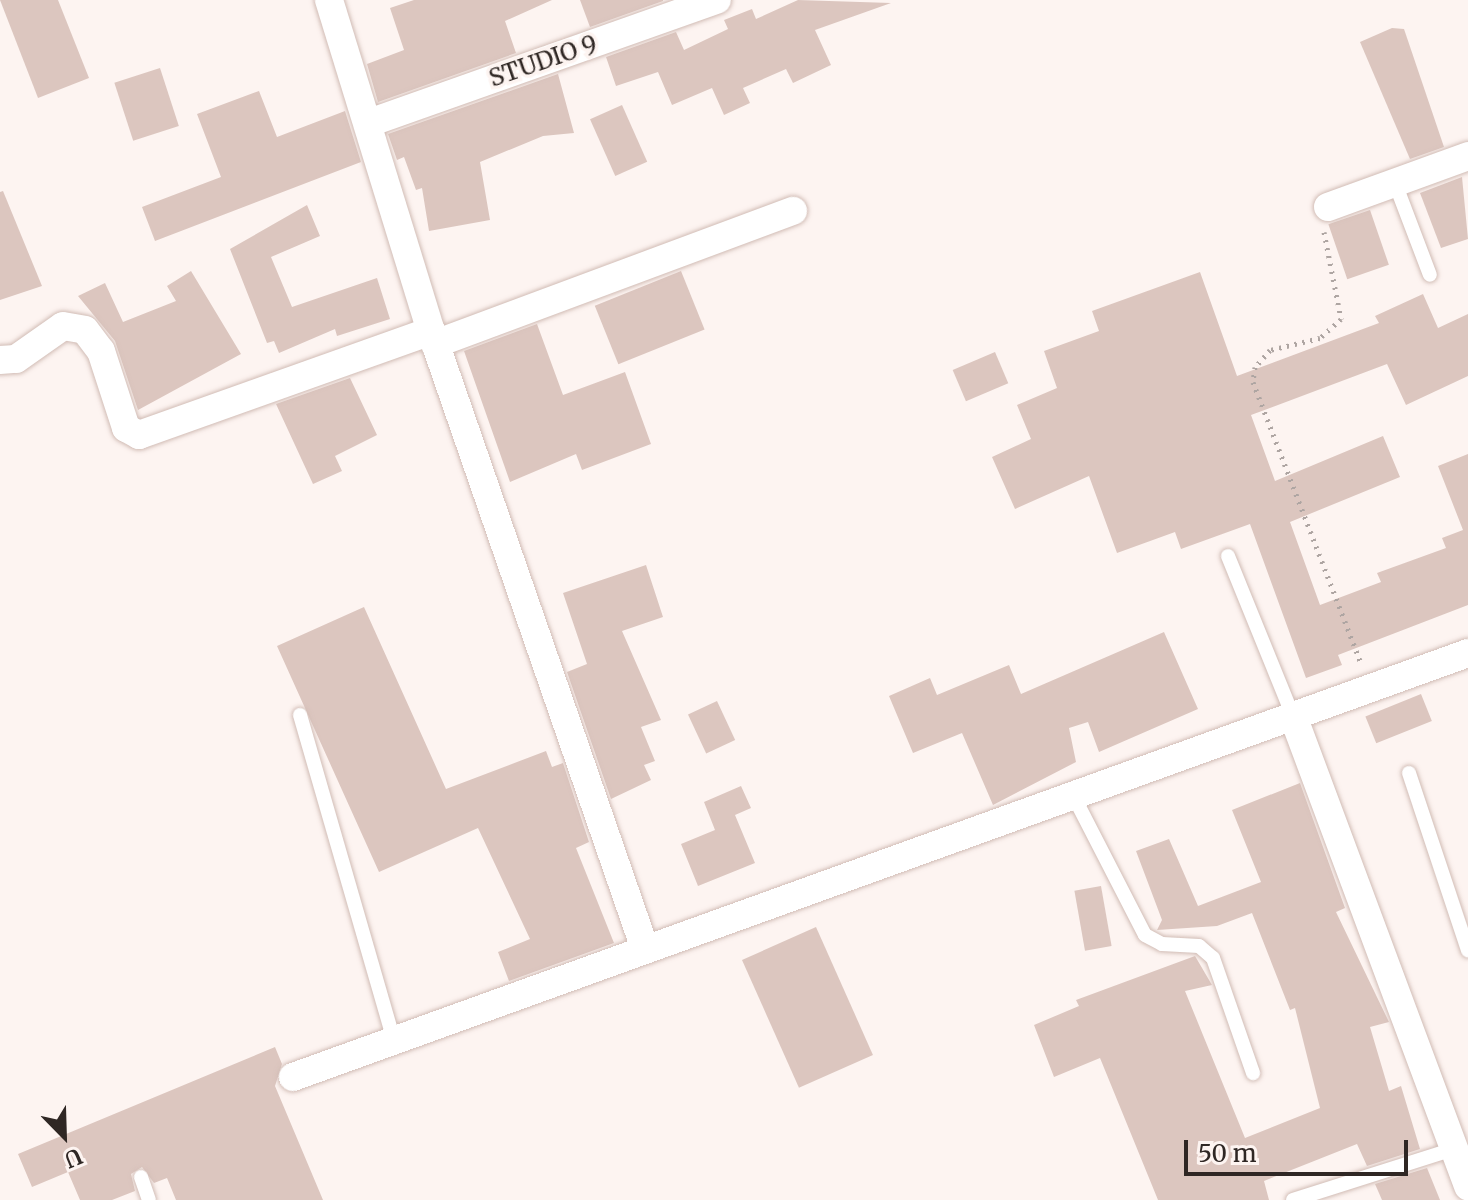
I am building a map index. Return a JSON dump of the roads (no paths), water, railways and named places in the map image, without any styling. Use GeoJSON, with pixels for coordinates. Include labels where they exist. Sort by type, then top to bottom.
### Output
{"type":"FeatureCollection","features":[{"type":"Feature","properties":{"kind":"street"},"geometry":{"type":"LineString","coordinates":[[329,0],[433,337],[645,949]]}},
{"type":"Feature","properties":{"kind":"street","name":"STUDIO 9"},"geometry":{"type":"LineString","coordinates":[[369,123],[717,0]]}},
{"type":"Feature","properties":{"kind":"street"},"geometry":{"type":"LineString","coordinates":[[1328,207],[1468,156]]}},
{"type":"Feature","properties":{"kind":"street"},"geometry":{"type":"LineString","coordinates":[[0,360],[16,359],[63,326],[85,330],[101,351],[126,428],[139,435],[433,337],[793,211]]}},
{"type":"Feature","properties":{"kind":"street"},"geometry":{"type":"LineString","coordinates":[[293,1077],[393,1037],[499,1008],[645,949],[1468,653]]}},
{"type":"Feature","properties":{"kind":"street"},"geometry":{"type":"LineString","coordinates":[[1293,716],[1468,1186]]}},
{"type":"Feature","properties":{"kind":"lane"},"geometry":{"type":"LineString","coordinates":[[1395,183],[1430,275]]}},
{"type":"Feature","properties":{"kind":"lane"},"geometry":{"type":"LineString","coordinates":[[1228,556],[1293,716]]}},
{"type":"Feature","properties":{"kind":"lane"},"geometry":{"type":"LineString","coordinates":[[300,715],[393,1037]]}},
{"type":"Feature","properties":{"kind":"lane"},"geometry":{"type":"LineString","coordinates":[[1409,773],[1468,950]]}},
{"type":"Feature","properties":{"kind":"lane"},"geometry":{"type":"LineString","coordinates":[[1073,795],[1145,935],[1162,944],[1199,946],[1213,958],[1253,1073]]}},
{"type":"Feature","properties":{"kind":"lane"},"geometry":{"type":"LineString","coordinates":[[1293,1200],[1454,1149]]}},
{"type":"Feature","properties":{"kind":"lane"},"geometry":{"type":"LineString","coordinates":[[141,1177],[149,1200]]}}]}
